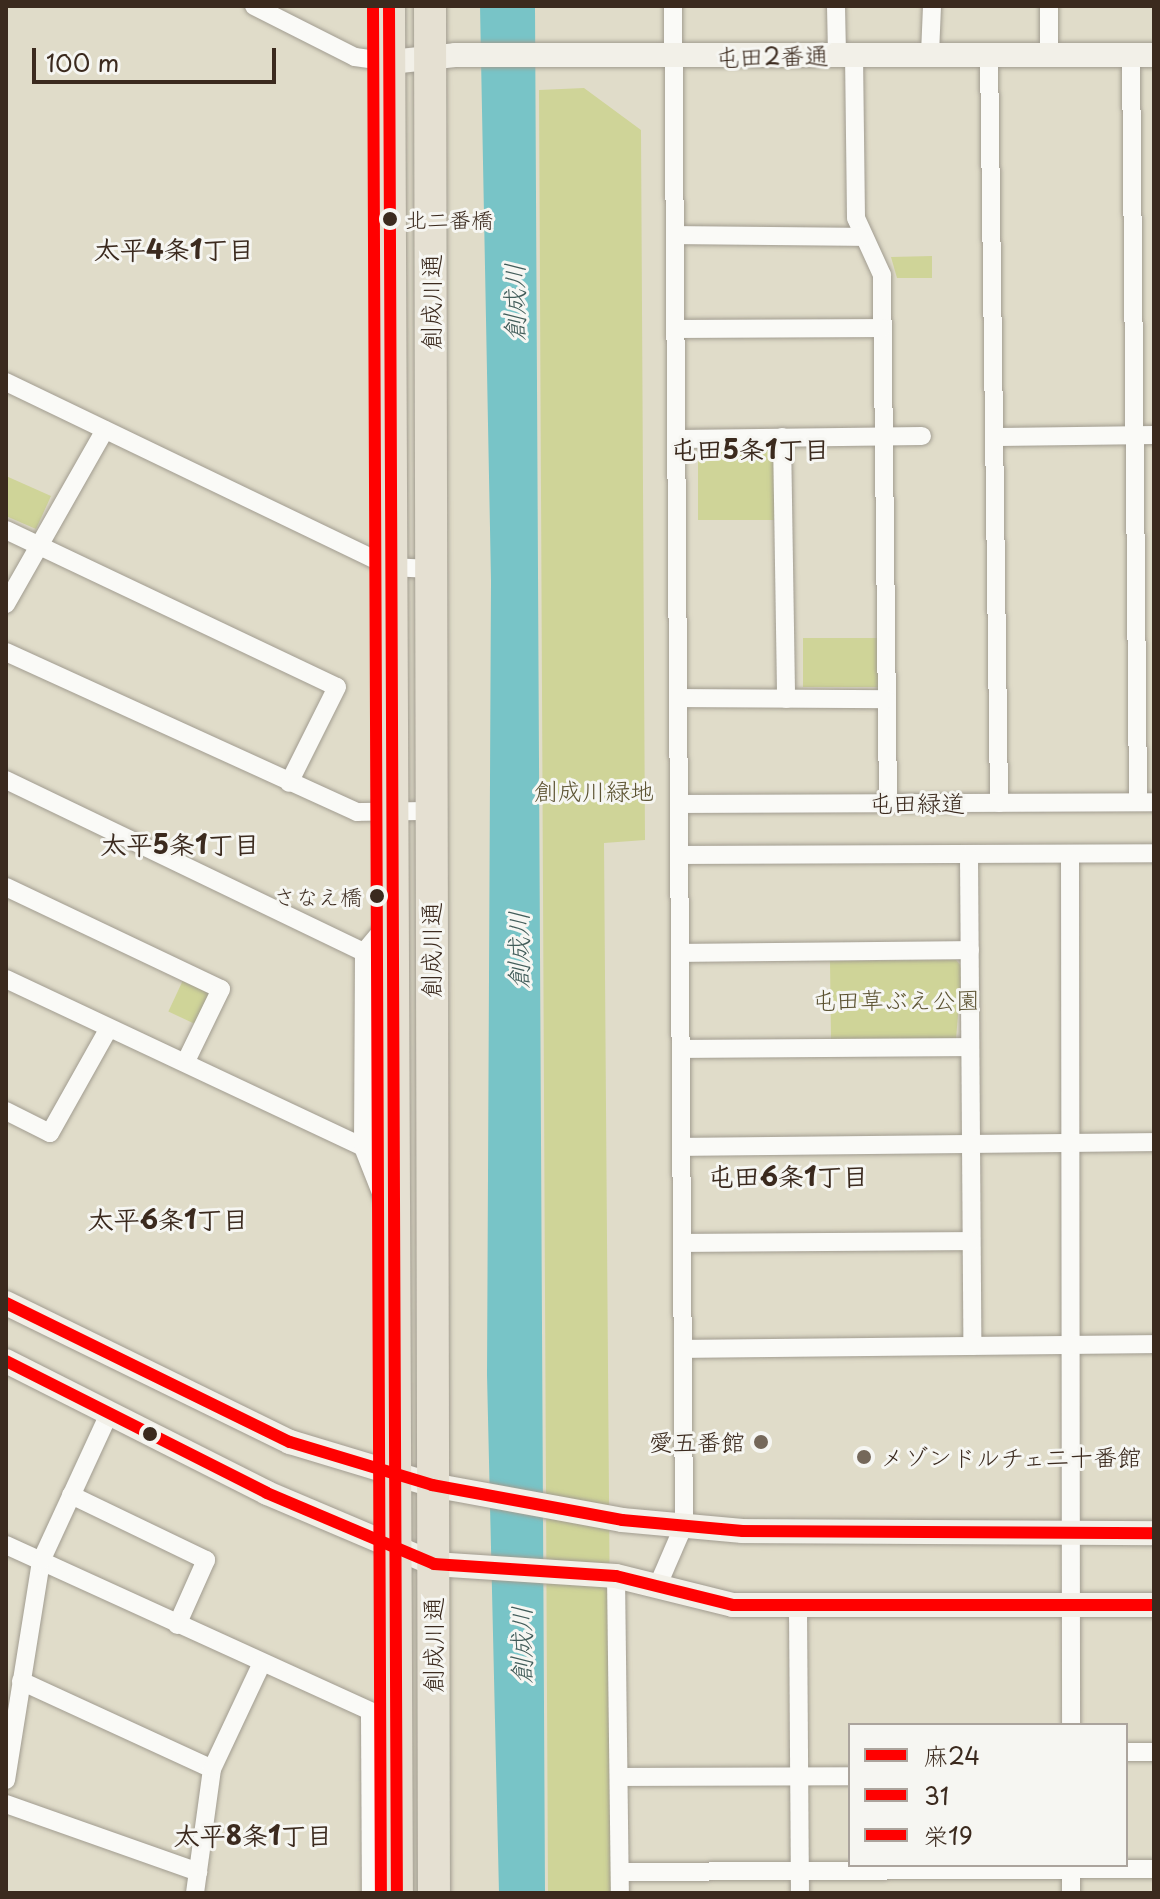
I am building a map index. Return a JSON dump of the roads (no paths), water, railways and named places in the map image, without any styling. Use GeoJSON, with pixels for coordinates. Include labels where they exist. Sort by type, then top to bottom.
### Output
{"type":"FeatureCollection","features":[{"type":"Feature","properties":{"kind":"highway","name":"創成川通"},"geometry":{"type":"LineString","coordinates":[[389,6],[396,1476],[395,1548],[383,1720],[397,1893]]}},
{"type":"Feature","properties":{"kind":"highway","name":"創成川通"},"geometry":{"type":"LineString","coordinates":[[430,6],[434,1893]]}},
{"type":"Feature","properties":{"kind":"street"},"geometry":{"type":"LineString","coordinates":[[254,6],[355,57],[391,62]]}},
{"type":"Feature","properties":{"kind":"street"},"geometry":{"type":"LineString","coordinates":[[658,1585],[684,1525],[680,439],[673,6]]}},
{"type":"Feature","properties":{"kind":"street"},"geometry":{"type":"LineString","coordinates":[[836,6],[845,54],[856,218],[882,275],[888,803]]}},
{"type":"Feature","properties":{"kind":"street"},"geometry":{"type":"LineString","coordinates":[[930,54],[932,6]]}},
{"type":"Feature","properties":{"kind":"street"},"geometry":{"type":"LineString","coordinates":[[1049,6],[1049,55]]}},
{"type":"Feature","properties":{"kind":"street","name":"屯田2番通"},"geometry":{"type":"LineString","coordinates":[[391,62],[429,62],[468,55],[672,58],[845,54],[1142,55]]}},
{"type":"Feature","properties":{"kind":"street"},"geometry":{"type":"LineString","coordinates":[[989,55],[999,437],[999,803]]}},
{"type":"Feature","properties":{"kind":"street"},"geometry":{"type":"LineString","coordinates":[[1142,55],[1146,802]]}},
{"type":"Feature","properties":{"kind":"street"},"geometry":{"type":"LineString","coordinates":[[678,235],[864,237]]}},
{"type":"Feature","properties":{"kind":"street"},"geometry":{"type":"LineString","coordinates":[[679,329],[882,328]]}},
{"type":"Feature","properties":{"kind":"street"},"geometry":{"type":"LineString","coordinates":[[6,382],[390,567],[431,569]]}},
{"type":"Feature","properties":{"kind":"street"},"geometry":{"type":"LineString","coordinates":[[6,604],[105,430]]}},
{"type":"Feature","properties":{"kind":"street"},"geometry":{"type":"LineString","coordinates":[[999,437],[1145,435]]}},
{"type":"Feature","properties":{"kind":"street"},"geometry":{"type":"LineString","coordinates":[[680,439],[922,436]]}},
{"type":"Feature","properties":{"kind":"street"},"geometry":{"type":"LineString","coordinates":[[782,437],[786,699]]}},
{"type":"Feature","properties":{"kind":"street"},"geometry":{"type":"LineString","coordinates":[[6,530],[337,687],[289,783]]}},
{"type":"Feature","properties":{"kind":"street"},"geometry":{"type":"LineString","coordinates":[[6,652],[357,812],[431,811]]}},
{"type":"Feature","properties":{"kind":"street"},"geometry":{"type":"LineString","coordinates":[[680,698],[886,699]]}},
{"type":"Feature","properties":{"kind":"street"},"geometry":{"type":"LineString","coordinates":[[6,780],[364,952]]}},
{"type":"Feature","properties":{"kind":"street","name":"屯田緑道"},"geometry":{"type":"LineString","coordinates":[[680,804],[1146,802]]}},
{"type":"Feature","properties":{"kind":"street"},"geometry":{"type":"LineString","coordinates":[[681,855],[1154,853]]}},
{"type":"Feature","properties":{"kind":"street"},"geometry":{"type":"LineString","coordinates":[[969,855],[972,1346]]}},
{"type":"Feature","properties":{"kind":"street"},"geometry":{"type":"LineString","coordinates":[[1070,855],[1073,1344],[1071,1723]]}},
{"type":"Feature","properties":{"kind":"street"},"geometry":{"type":"LineString","coordinates":[[6,887],[221,989],[185,1063]]}},
{"type":"Feature","properties":{"kind":"street"},"geometry":{"type":"LineString","coordinates":[[392,918],[364,952],[363,1147],[394,1225]]}},
{"type":"Feature","properties":{"kind":"street"},"geometry":{"type":"LineString","coordinates":[[682,953],[970,950]]}},
{"type":"Feature","properties":{"kind":"street"},"geometry":{"type":"LineString","coordinates":[[6,979],[363,1147]]}},
{"type":"Feature","properties":{"kind":"street"},"geometry":{"type":"LineString","coordinates":[[6,1111],[50,1133],[109,1028]]}},
{"type":"Feature","properties":{"kind":"street"},"geometry":{"type":"LineString","coordinates":[[682,1049],[970,1047]]}},
{"type":"Feature","properties":{"kind":"street"},"geometry":{"type":"LineString","coordinates":[[682,1147],[1154,1142]]}},
{"type":"Feature","properties":{"kind":"street"},"geometry":{"type":"LineString","coordinates":[[683,1243],[971,1241]]}},
{"type":"Feature","properties":{"kind":"street"},"geometry":{"type":"LineString","coordinates":[[6,1303],[290,1442],[432,1485],[560,1510],[684,1525],[1154,1533]]}},
{"type":"Feature","properties":{"kind":"street"},"geometry":{"type":"LineString","coordinates":[[683,1349],[1154,1344]]}},
{"type":"Feature","properties":{"kind":"street"},"geometry":{"type":"LineString","coordinates":[[6,1361],[108,1416],[434,1564],[479,1570],[616,1576],[733,1605],[798,1609],[1154,1605]]}},
{"type":"Feature","properties":{"kind":"street"},"geometry":{"type":"LineString","coordinates":[[6,1780],[41,1561],[108,1416]]}},
{"type":"Feature","properties":{"kind":"street"},"geometry":{"type":"LineString","coordinates":[[71,1495],[206,1560],[177,1625]]}},
{"type":"Feature","properties":{"kind":"street"},"geometry":{"type":"LineString","coordinates":[[6,1545],[383,1720],[371,1893]]}},
{"type":"Feature","properties":{"kind":"street"},"geometry":{"type":"LineString","coordinates":[[616,1576],[620,1893]]}},
{"type":"Feature","properties":{"kind":"street"},"geometry":{"type":"LineString","coordinates":[[798,1609],[800,1893]]}},
{"type":"Feature","properties":{"kind":"street"},"geometry":{"type":"LineString","coordinates":[[195,1893],[212,1769],[261,1665]]}},
{"type":"Feature","properties":{"kind":"street"},"geometry":{"type":"LineString","coordinates":[[21,1681],[212,1769]]}},
{"type":"Feature","properties":{"kind":"street"},"geometry":{"type":"LineString","coordinates":[[1128,1752],[1154,1752]]}},
{"type":"Feature","properties":{"kind":"street"},"geometry":{"type":"LineString","coordinates":[[619,1777],[848,1776]]}},
{"type":"Feature","properties":{"kind":"street"},"geometry":{"type":"LineString","coordinates":[[6,1804],[198,1872]]}},
{"type":"Feature","properties":{"kind":"street"},"geometry":{"type":"LineString","coordinates":[[620,1872],[1071,1867],[1154,1869]]}},
{"type":"Feature","properties":{"kind":"street"},"geometry":{"type":"LineString","coordinates":[[1071,1867],[1071,1893]]}},
{"type":"Feature","properties":{"kind":"water","name":"創成川"},"geometry":{"type":"Polygon","coordinates":[[[480,6],[535,6],[545,1893],[499,1893],[487,1375],[491,581],[480,6]]]}},
{"type":"Feature","properties":{"kind":"place","name":"北二番橋"},"geometry":{"type":"Point","coordinates":[390,219]}},
{"type":"Feature","properties":{"kind":"place","name":"さなえ橋"},"geometry":{"type":"Point","coordinates":[377,896]}},
{"type":"Feature","properties":{"kind":"place","name":"愛五番館"},"geometry":{"type":"Point","coordinates":[761,1442]}},
{"type":"Feature","properties":{"kind":"place","name":"メゾンドルチェ二十番館"},"geometry":{"type":"Point","coordinates":[864,1457]}},
{"type":"Feature","properties":{"kind":"district","name":"太平4条1丁目"},"geometry":{"type":"Point","coordinates":[174,249]}},
{"type":"Feature","properties":{"kind":"district","name":"屯田5条1丁目"},"geometry":{"type":"Point","coordinates":[750,449]}},
{"type":"Feature","properties":{"kind":"district","name":"太平5条1丁目"},"geometry":{"type":"Point","coordinates":[180,844]}},
{"type":"Feature","properties":{"kind":"district","name":"屯田6条1丁目"},"geometry":{"type":"Point","coordinates":[788,1176]}},
{"type":"Feature","properties":{"kind":"district","name":"太平6条1丁目"},"geometry":{"type":"Point","coordinates":[168,1219]}},
{"type":"Feature","properties":{"kind":"district","name":"太平8条1丁目"},"geometry":{"type":"Point","coordinates":[253,1835]}},
{"type":"Feature","properties":{"kind":"park label","name":"創成川緑地"},"geometry":{"type":"Point","coordinates":[594,791]}},
{"type":"Feature","properties":{"kind":"park label","name":"屯田草ぶえ公園"},"geometry":{"type":"Point","coordinates":[896,1000]}}]}
